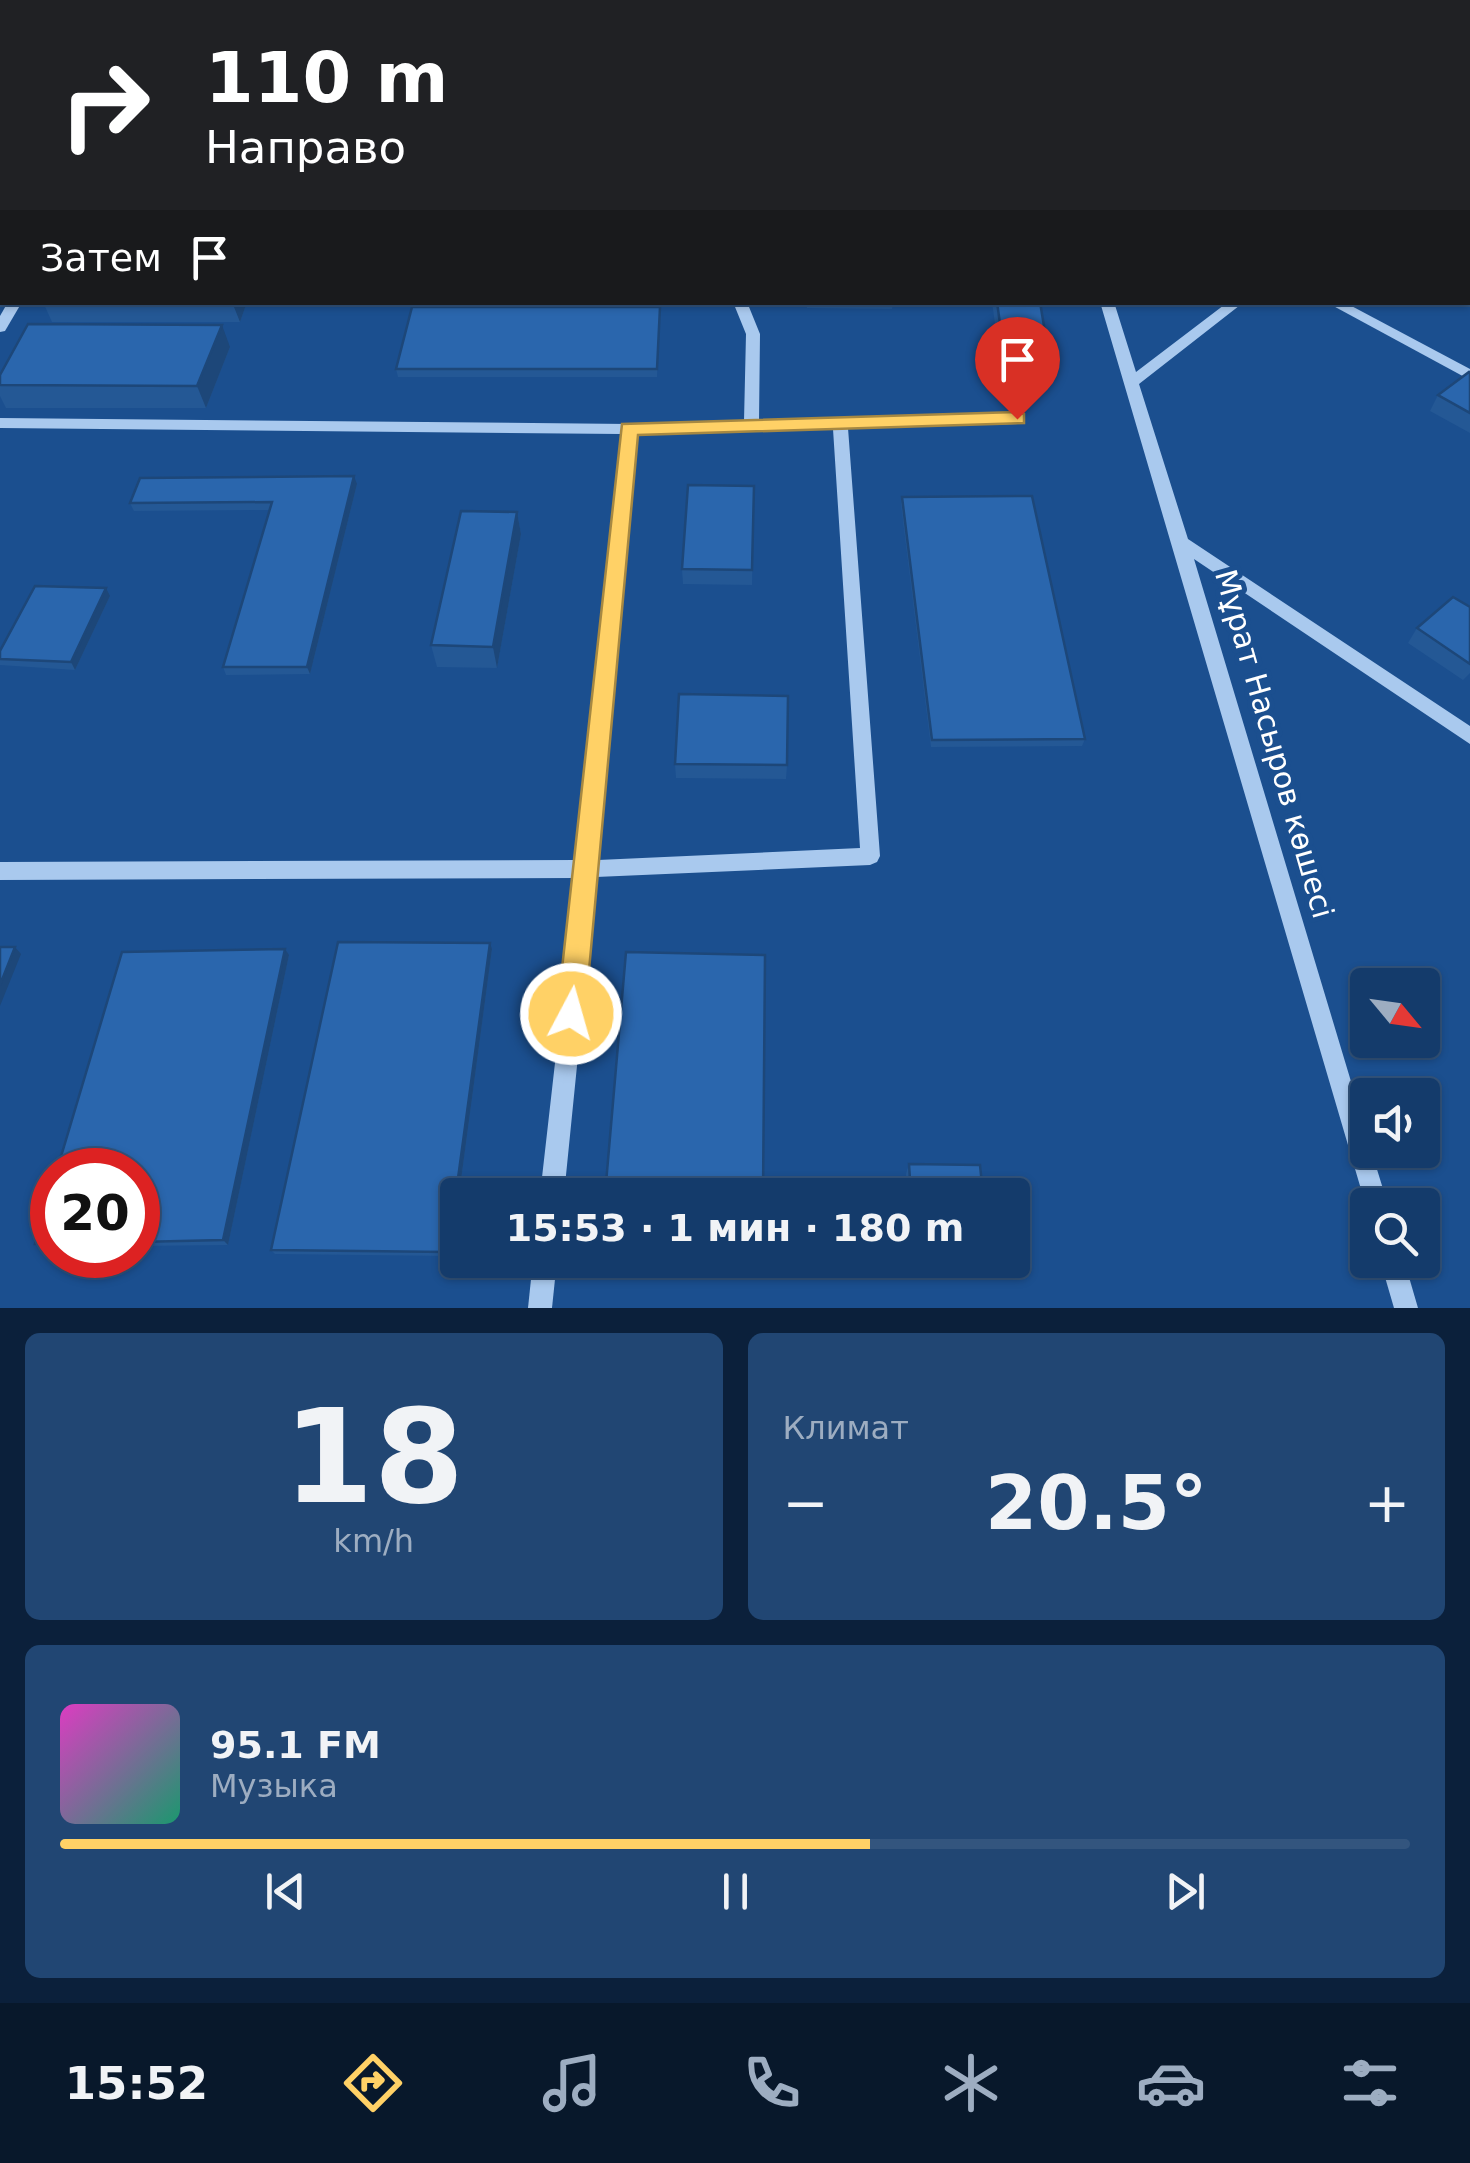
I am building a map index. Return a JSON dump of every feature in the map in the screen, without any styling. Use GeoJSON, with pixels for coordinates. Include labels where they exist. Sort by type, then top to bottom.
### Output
{"type":"FeatureCollection","features":[{"type":"Feature","properties":{"kind":"street"},"geometry":{"type":"LineString","coordinates":[[0,328],[13,305]]}},
{"type":"Feature","properties":{"kind":"street"},"geometry":{"type":"LineString","coordinates":[[741,305],[753,334],[751,424]]}},
{"type":"Feature","properties":{"kind":"street","name":"Мұрат Насыров көшесі"},"geometry":{"type":"LineString","coordinates":[[1108,305],[1371,1188]]}},
{"type":"Feature","properties":{"kind":"street"},"geometry":{"type":"LineString","coordinates":[[1132,382],[1233,305]]}},
{"type":"Feature","properties":{"kind":"street"},"geometry":{"type":"LineString","coordinates":[[1340,305],[1470,375]]}},
{"type":"Feature","properties":{"kind":"street"},"geometry":{"type":"LineString","coordinates":[[0,423],[628,429],[1017,419]]}},
{"type":"Feature","properties":{"kind":"street"},"geometry":{"type":"LineString","coordinates":[[0,871],[587,869],[870,856],[840,424]]}},
{"type":"Feature","properties":{"kind":"street"},"geometry":{"type":"LineString","coordinates":[[554,1178],[628,429]]}},
{"type":"Feature","properties":{"kind":"street"},"geometry":{"type":"LineString","coordinates":[[1181,542],[1470,736]]}},
{"type":"Feature","properties":{"kind":"street"},"geometry":{"type":"LineString","coordinates":[[540,1308],[543,1278]]}},
{"type":"Feature","properties":{"kind":"street"},"geometry":{"type":"LineString","coordinates":[[1397,1278],[1406,1308]]}},
{"type":"Feature","properties":{"kind":"building"},"geometry":{"type":"Polygon","coordinates":[[[997,305],[1040,305],[1045,332],[1001,331],[997,305]]]}},
{"type":"Feature","properties":{"kind":"building"},"geometry":{"type":"Polygon","coordinates":[[[412,307],[660,307],[657,369],[396,369],[412,307]]]}},
{"type":"Feature","properties":{"kind":"building"},"geometry":{"type":"Polygon","coordinates":[[[28,324],[222,325],[197,386],[0,385],[0,375],[28,324]]]}},
{"type":"Feature","properties":{"kind":"building"},"geometry":{"type":"Polygon","coordinates":[[[1470,373],[1470,413],[1438,395],[1470,373]]]}},
{"type":"Feature","properties":{"kind":"building"},"geometry":{"type":"Polygon","coordinates":[[[354,476],[307,667],[223,667],[272,502],[130,503],[140,478],[354,476]]]}},
{"type":"Feature","properties":{"kind":"building"},"geometry":{"type":"Polygon","coordinates":[[[688,485],[754,486],[752,570],[682,569],[688,485]]]}},
{"type":"Feature","properties":{"kind":"building"},"geometry":{"type":"Polygon","coordinates":[[[1032,496],[1085,739],[932,740],[902,497],[1032,496]]]}},
{"type":"Feature","properties":{"kind":"building"},"geometry":{"type":"Polygon","coordinates":[[[461,511],[517,512],[493,647],[431,645],[461,511]]]}},
{"type":"Feature","properties":{"kind":"building"},"geometry":{"type":"Polygon","coordinates":[[[35,586],[106,588],[71,662],[0,659],[0,651],[35,586]]]}},
{"type":"Feature","properties":{"kind":"building"},"geometry":{"type":"Polygon","coordinates":[[[1453,597],[1470,607],[1470,664],[1417,628],[1453,597]]]}},
{"type":"Feature","properties":{"kind":"building"},"geometry":{"type":"Polygon","coordinates":[[[679,694],[788,696],[787,765],[675,764],[679,694]]]}},
{"type":"Feature","properties":{"kind":"building"},"geometry":{"type":"Polygon","coordinates":[[[338,942],[490,943],[458,1178],[440,1178],[440,1252],[271,1250],[338,942]]]}},
{"type":"Feature","properties":{"kind":"building"},"geometry":{"type":"Polygon","coordinates":[[[0,947],[15,947],[0,985],[0,947]]]}},
{"type":"Feature","properties":{"kind":"building"},"geometry":{"type":"Polygon","coordinates":[[[285,949],[223,1240],[160,1241],[160,1148],[64,1148],[122,952],[285,949]]]}},
{"type":"Feature","properties":{"kind":"building"},"geometry":{"type":"Polygon","coordinates":[[[626,952],[765,955],[763,1178],[606,1178],[626,952]]]}},
{"type":"Feature","properties":{"kind":"building"},"geometry":{"type":"Polygon","coordinates":[[[909,1164],[980,1165],[981,1178],[910,1178],[909,1164]]]}},
{"type":"Feature","properties":{"kind":"route"},"geometry":{"type":"LineString","coordinates":[[571,1014],[628,429],[1017,419]]}}]}
